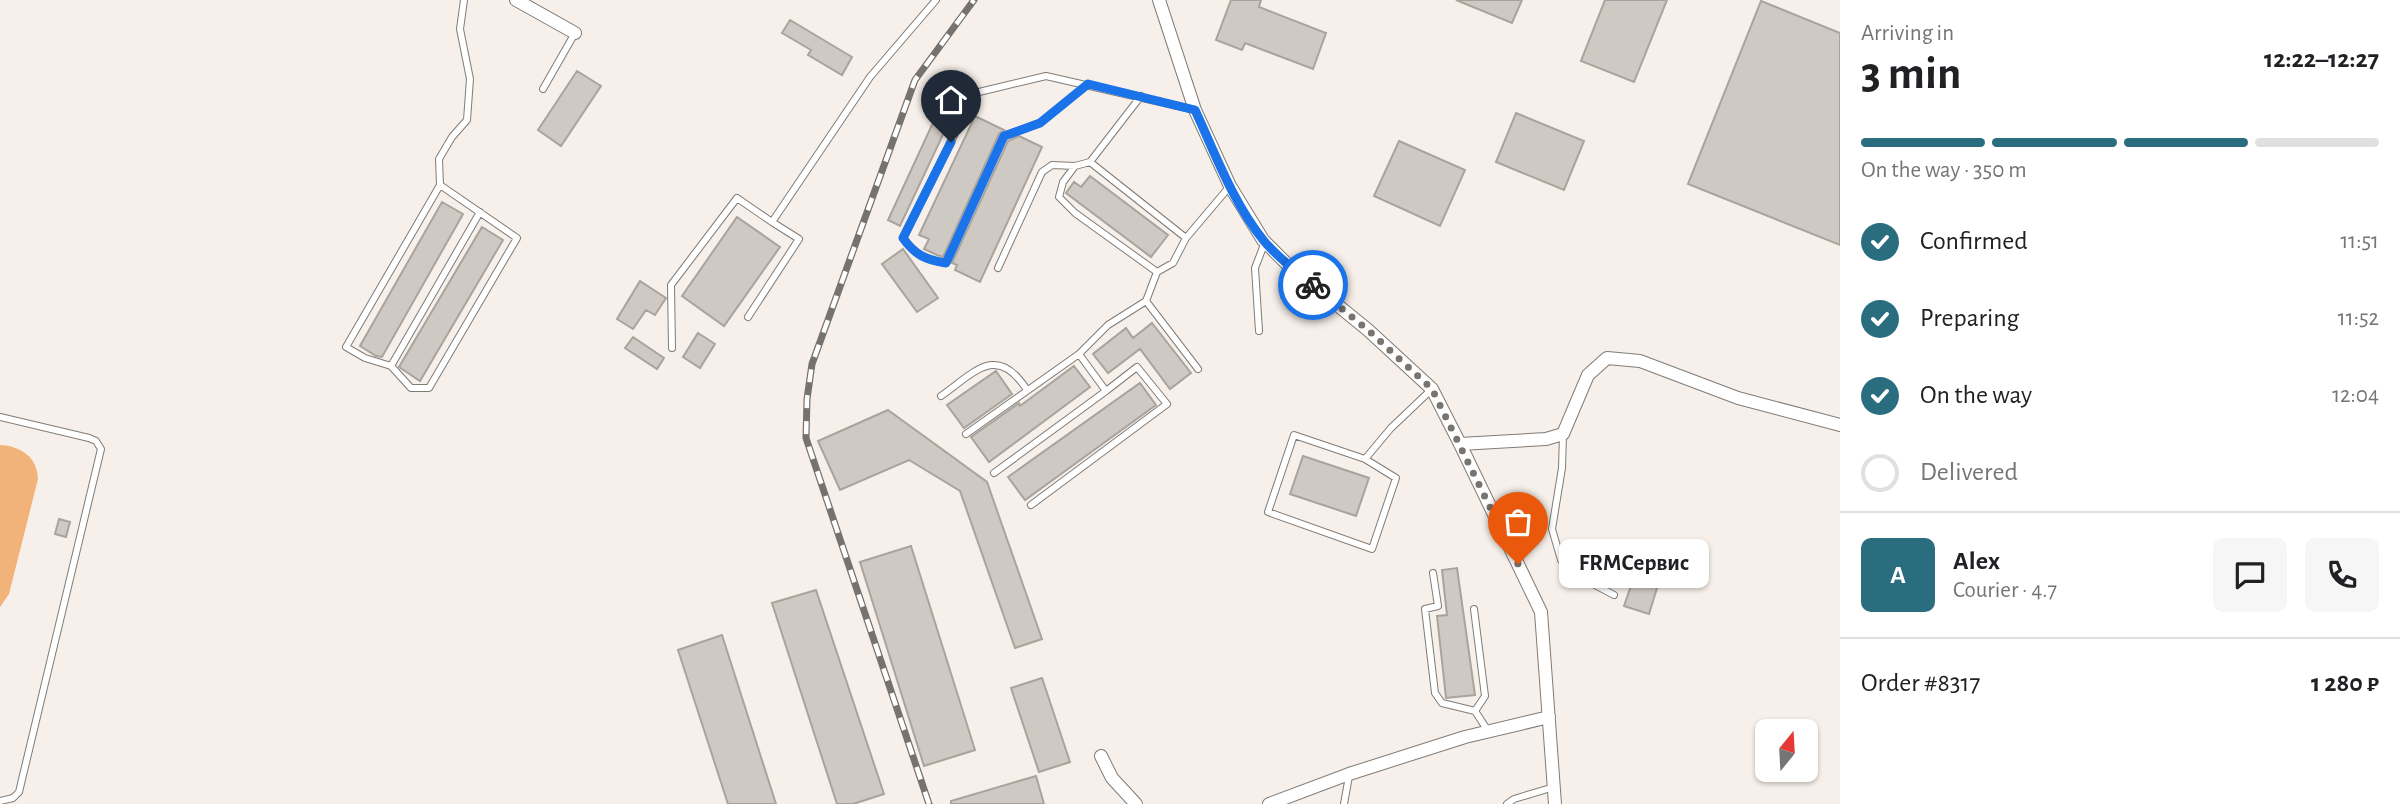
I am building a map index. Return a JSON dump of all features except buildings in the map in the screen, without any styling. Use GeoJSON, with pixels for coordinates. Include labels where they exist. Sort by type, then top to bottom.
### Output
{"type":"FeatureCollection","features":[{"type":"Feature","properties":{"kind":"street"},"geometry":{"type":"LineString","coordinates":[[516,0],[575,33]]}},
{"type":"Feature","properties":{"kind":"street"},"geometry":{"type":"LineString","coordinates":[[1159,0],[1195,110],[1230,186],[1265,242],[1432,389],[1460,444],[1541,612],[1555,804]]}},
{"type":"Feature","properties":{"kind":"street"},"geometry":{"type":"LineString","coordinates":[[1460,444],[1546,439],[1563,434],[1588,374],[1607,358],[1640,361],[1738,398],[1840,425]]}},
{"type":"Feature","properties":{"kind":"street"},"geometry":{"type":"LineString","coordinates":[[1269,804],[1349,774],[1488,731],[1549,717]]}},
{"type":"Feature","properties":{"kind":"street"},"geometry":{"type":"LineString","coordinates":[[1101,756],[1112,778],[1136,804]]}},
{"type":"Feature","properties":{"kind":"lane"},"geometry":{"type":"LineString","coordinates":[[440,185],[517,238],[429,388],[411,388],[391,366],[365,358],[346,347],[440,185],[439,159],[452,137],[467,120],[470,79],[460,29],[464,0]]}},
{"type":"Feature","properties":{"kind":"lane"},"geometry":{"type":"LineString","coordinates":[[772,222],[870,77],[936,0]]}},
{"type":"Feature","properties":{"kind":"lane"},"geometry":{"type":"LineString","coordinates":[[543,89],[575,33]]}},
{"type":"Feature","properties":{"kind":"lane"},"geometry":{"type":"LineString","coordinates":[[1088,84],[1040,123],[1004,136],[946,263],[927,260],[911,250],[903,238],[975,93],[1046,76],[1088,84],[1141,96],[1195,110]]}},
{"type":"Feature","properties":{"kind":"lane"},"geometry":{"type":"LineString","coordinates":[[998,268],[1042,172],[1052,165],[1075,166],[1090,162],[1141,96]]}},
{"type":"Feature","properties":{"kind":"lane"},"geometry":{"type":"LineString","coordinates":[[1090,162],[1186,238]]}},
{"type":"Feature","properties":{"kind":"lane"},"geometry":{"type":"LineString","coordinates":[[1075,166],[1063,182],[1059,197],[1075,213],[1157,272]]}},
{"type":"Feature","properties":{"kind":"lane"},"geometry":{"type":"LineString","coordinates":[[966,434],[1079,354],[1108,325],[1146,301],[1157,272],[1173,263],[1186,238],[1230,186]]}},
{"type":"Feature","properties":{"kind":"lane"},"geometry":{"type":"LineString","coordinates":[[672,348],[671,285],[737,198],[799,239],[748,317]]}},
{"type":"Feature","properties":{"kind":"lane"},"geometry":{"type":"LineString","coordinates":[[391,366],[480,212]]}},
{"type":"Feature","properties":{"kind":"lane"},"geometry":{"type":"LineString","coordinates":[[1259,331],[1255,268],[1265,242]]}},
{"type":"Feature","properties":{"kind":"lane"},"geometry":{"type":"LineString","coordinates":[[1146,301],[1198,369]]}},
{"type":"Feature","properties":{"kind":"lane"},"geometry":{"type":"LineString","coordinates":[[1079,354],[1106,391]]}},
{"type":"Feature","properties":{"kind":"lane"},"geometry":{"type":"LineString","coordinates":[[942,396],[986,365],[1000,365],[1016,372],[1027,390]]}},
{"type":"Feature","properties":{"kind":"lane"},"geometry":{"type":"LineString","coordinates":[[994,473],[1137,367],[1167,404],[1031,505]]}},
{"type":"Feature","properties":{"kind":"lane"},"geometry":{"type":"LineString","coordinates":[[1365,459],[1391,428],[1432,389]]}},
{"type":"Feature","properties":{"kind":"lane"},"geometry":{"type":"LineString","coordinates":[[0,417],[89,438],[96,441],[101,449],[19,792],[13,798],[0,801]]}},
{"type":"Feature","properties":{"kind":"lane"},"geometry":{"type":"LineString","coordinates":[[1563,434],[1562,468],[1552,529],[1561,560],[1582,578],[1614,595]]}},
{"type":"Feature","properties":{"kind":"lane"},"geometry":{"type":"LineString","coordinates":[[1294,435],[1365,459],[1396,478],[1372,549],[1268,512],[1294,435]]}},
{"type":"Feature","properties":{"kind":"lane"},"geometry":{"type":"LineString","coordinates":[[1433,573],[1438,606],[1425,609],[1435,693],[1442,703],[1475,711],[1488,731]]}},
{"type":"Feature","properties":{"kind":"lane"},"geometry":{"type":"LineString","coordinates":[[1474,609],[1485,696],[1475,711]]}},
{"type":"Feature","properties":{"kind":"lane"},"geometry":{"type":"LineString","coordinates":[[1344,804],[1349,774]]}},
{"type":"Feature","properties":{"kind":"lane"},"geometry":{"type":"LineString","coordinates":[[1507,804],[1514,799],[1554,787]]}},
{"type":"Feature","properties":{"kind":"shaded area"},"geometry":{"type":"Polygon","coordinates":[[[0,445],[21,450],[26,454],[35,465],[38,479],[9,594],[0,607],[0,445]]]}},
{"type":"Feature","properties":{"kind":"railway"},"geometry":{"type":"LineString","coordinates":[[929,804],[806,438],[807,399],[812,364],[915,80],[974,0]]}},
{"type":"Feature","properties":{"kind":"way so far"},"geometry":{"type":"LineString","coordinates":[[1313,285],[1368,330],[1432,389],[1518,564]]}},
{"type":"Feature","properties":{"kind":"place","name":"FRMСервис"},"geometry":{"type":"Point","coordinates":[1518,564]}},
{"type":"Feature","properties":{"kind":"route"},"geometry":{"type":"LineString","coordinates":[[951,142],[903,238],[911,250],[927,260],[946,263],[1004,136],[1040,123],[1088,84],[1195,110],[1230,186],[1263,240],[1313,285]]}}]}
